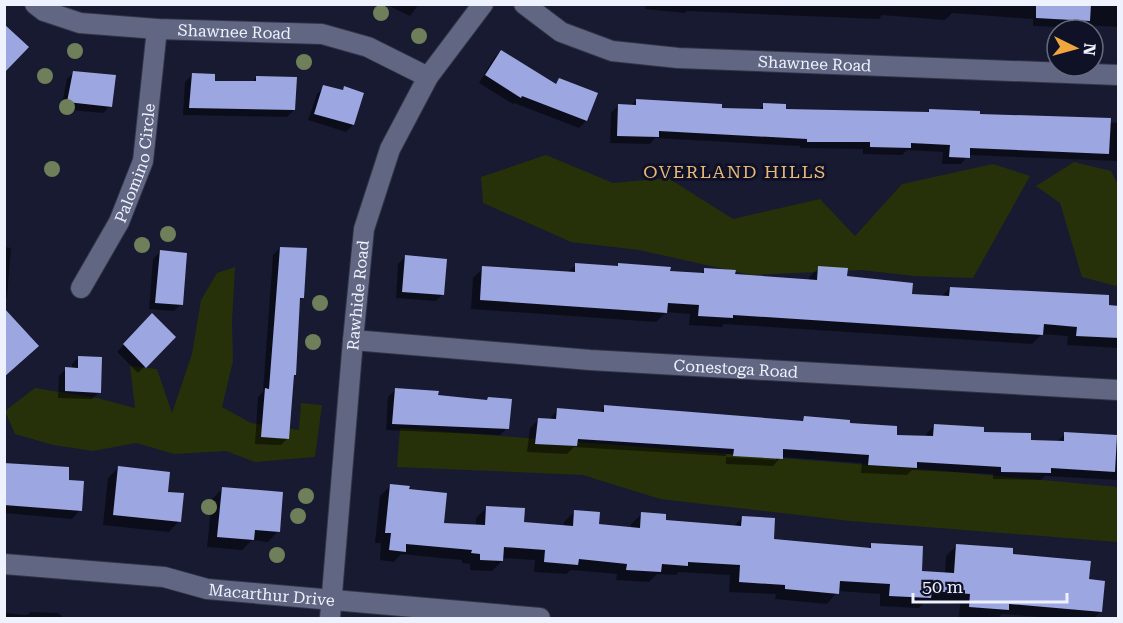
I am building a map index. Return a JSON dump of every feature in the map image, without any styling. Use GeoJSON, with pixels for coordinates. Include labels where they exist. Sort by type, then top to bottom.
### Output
{"type":"FeatureCollection","features":[{"type":"Feature","properties":{"kind":"street","name":"Shawnee Road"},"geometry":{"type":"LineString","coordinates":[[35,4],[44,11],[80,23],[157,29],[322,34],[368,47],[428,77]]}},
{"type":"Feature","properties":{"kind":"street","name":"Rawhide Road"},"geometry":{"type":"LineString","coordinates":[[331,609],[352,340],[364,229],[390,148],[428,77],[483,4]]}},
{"type":"Feature","properties":{"kind":"street","name":"Shawnee Road"},"geometry":{"type":"LineString","coordinates":[[524,4],[561,32],[612,51],[678,58],[1119,75]]}},
{"type":"Feature","properties":{"kind":"street","name":"Palomino Circle"},"geometry":{"type":"LineString","coordinates":[[81,288],[119,222],[143,161],[157,29]]}},
{"type":"Feature","properties":{"kind":"street","name":"Conestoga Road"},"geometry":{"type":"LineString","coordinates":[[352,340],[590,360],[1119,390]]}},
{"type":"Feature","properties":{"kind":"street","name":"Macarthur Drive"},"geometry":{"type":"LineString","coordinates":[[4,564],[164,577],[207,589],[331,609],[540,618]]}},
{"type":"Feature","properties":{"kind":"green space"},"geometry":{"type":"Polygon","coordinates":[[[546,155],[613,183],[668,178],[733,219],[820,199],[855,236],[902,184],[993,164],[1030,176],[973,278],[915,276],[861,270],[751,275],[639,250],[571,242],[483,203],[481,177],[546,155]]]}},
{"type":"Feature","properties":{"kind":"green space"},"geometry":{"type":"Polygon","coordinates":[[[1074,162],[1111,171],[1118,185],[1118,284],[1116,286],[1082,277],[1060,203],[1036,186],[1074,162]]]}},
{"type":"Feature","properties":{"kind":"green space"},"geometry":{"type":"Polygon","coordinates":[[[235,267],[232,323],[233,361],[222,407],[251,423],[299,430],[301,403],[322,405],[315,457],[255,462],[226,451],[174,454],[136,443],[93,451],[53,445],[15,434],[5,411],[35,388],[97,398],[135,408],[130,366],[157,369],[172,413],[192,354],[201,300],[217,273],[235,267]]]}},
{"type":"Feature","properties":{"kind":"green space"},"geometry":{"type":"Polygon","coordinates":[[[400,428],[934,470],[1118,487],[1118,542],[850,521],[660,499],[583,475],[397,467],[400,428]]]}},
{"type":"Feature","properties":{"kind":"building"},"geometry":{"type":"Polygon","coordinates":[[[1036,4],[1091,4],[1090,18],[1036,18],[1036,4]]]}},
{"type":"Feature","properties":{"kind":"building"},"geometry":{"type":"Polygon","coordinates":[[[4,24],[29,47],[4,73],[4,24]]]}},
{"type":"Feature","properties":{"kind":"building"},"geometry":{"type":"Polygon","coordinates":[[[501,50],[556,84],[559,78],[598,93],[587,121],[522,96],[521,98],[485,75],[501,50]]]}},
{"type":"Feature","properties":{"kind":"building"},"geometry":{"type":"Polygon","coordinates":[[[73,71],[116,75],[112,107],[67,102],[73,71]]]}},
{"type":"Feature","properties":{"kind":"building"},"geometry":{"type":"Polygon","coordinates":[[[192,73],[215,74],[215,81],[256,81],[256,76],[297,77],[295,110],[189,108],[192,73]]]}},
{"type":"Feature","properties":{"kind":"building"},"geometry":{"type":"Polygon","coordinates":[[[323,85],[343,90],[344,86],[364,93],[354,125],[314,114],[323,85]]]}},
{"type":"Feature","properties":{"kind":"building"},"geometry":{"type":"Polygon","coordinates":[[[636,99],[722,104],[722,108],[763,109],[763,103],[786,104],[786,109],[929,112],[929,109],[980,111],[980,114],[1111,118],[1109,154],[970,148],[970,158],[949,157],[950,145],[911,143],[911,148],[870,147],[870,142],[807,142],[807,139],[659,131],[659,137],[617,136],[618,104],[636,105],[636,99]]]}},
{"type":"Feature","properties":{"kind":"building"},"geometry":{"type":"Polygon","coordinates":[[[280,247],[307,248],[304,298],[300,298],[296,375],[294,375],[289,439],[261,437],[265,388],[269,389],[280,247]]]}},
{"type":"Feature","properties":{"kind":"building"},"geometry":{"type":"Polygon","coordinates":[[[160,250],[187,253],[183,305],[155,303],[160,250]]]}},
{"type":"Feature","properties":{"kind":"building"},"geometry":{"type":"Polygon","coordinates":[[[405,255],[447,259],[444,295],[402,292],[405,255]]]}},
{"type":"Feature","properties":{"kind":"building"},"geometry":{"type":"Polygon","coordinates":[[[575,263],[671,267],[670,271],[704,273],[704,268],[736,270],[735,274],[817,280],[818,266],[848,268],[847,276],[913,283],[912,294],[949,296],[950,287],[1109,295],[1109,305],[1119,306],[1119,338],[1076,336],[1077,327],[1044,324],[1043,335],[733,315],[733,318],[698,316],[699,305],[668,303],[667,313],[480,300],[482,266],[575,272],[575,263]]]}},
{"type":"Feature","properties":{"kind":"building"},"geometry":{"type":"Polygon","coordinates":[[[4,308],[39,346],[4,377],[4,308]]]}},
{"type":"Feature","properties":{"kind":"building"},"geometry":{"type":"Polygon","coordinates":[[[152,313],[176,337],[146,368],[123,344],[152,313]]]}},
{"type":"Feature","properties":{"kind":"building"},"geometry":{"type":"Polygon","coordinates":[[[78,356],[102,357],[101,393],[65,391],[65,367],[78,368],[78,356]]]}},
{"type":"Feature","properties":{"kind":"building"},"geometry":{"type":"Polygon","coordinates":[[[395,388],[439,391],[438,395],[487,400],[488,397],[512,399],[509,429],[392,424],[395,388]]]}},
{"type":"Feature","properties":{"kind":"building"},"geometry":{"type":"Polygon","coordinates":[[[604,405],[803,421],[804,416],[850,420],[850,423],[897,426],[897,435],[933,436],[934,424],[984,427],[984,432],[1031,433],[1031,440],[1064,441],[1064,432],[1117,435],[1115,472],[1051,468],[1051,473],[1001,472],[1001,467],[917,462],[917,468],[868,465],[869,455],[783,449],[783,459],[733,456],[734,449],[578,439],[577,446],[535,444],[538,418],[556,419],[557,408],[604,412],[604,405]]]}},
{"type":"Feature","properties":{"kind":"building"},"geometry":{"type":"Polygon","coordinates":[[[4,463],[69,467],[69,480],[84,481],[82,511],[4,505],[4,463]]]}},
{"type":"Feature","properties":{"kind":"building"},"geometry":{"type":"Polygon","coordinates":[[[118,466],[170,472],[168,492],[184,493],[181,522],[113,515],[118,466]]]}},
{"type":"Feature","properties":{"kind":"building"},"geometry":{"type":"Polygon","coordinates":[[[390,484],[410,486],[409,489],[447,493],[444,523],[485,525],[486,506],[525,508],[524,522],[573,526],[574,510],[600,512],[599,524],[640,528],[641,512],[666,514],[666,520],[741,526],[742,516],[775,518],[774,539],[871,548],[871,543],[923,546],[922,571],[954,573],[956,544],[1013,548],[1013,554],[1091,561],[1089,579],[1105,581],[1102,612],[1009,604],[1009,610],[969,607],[970,594],[932,591],[931,598],[889,596],[890,584],[840,581],[839,594],[785,589],[785,585],[739,582],[740,565],[688,562],[688,566],[662,564],[661,572],[626,570],[627,564],[579,559],[578,565],[544,562],[545,550],[504,547],[503,561],[480,560],[480,554],[471,553],[472,550],[406,544],[406,552],[389,550],[391,533],[385,533],[390,484]]]}},
{"type":"Feature","properties":{"kind":"building"},"geometry":{"type":"Polygon","coordinates":[[[222,487],[283,492],[280,532],[255,530],[254,540],[217,537],[222,487]]]}},
{"type":"Feature","properties":{"kind":"district","name":"OVERLAND HILLS"},"geometry":{"type":"Point","coordinates":[735,172]}}]}
